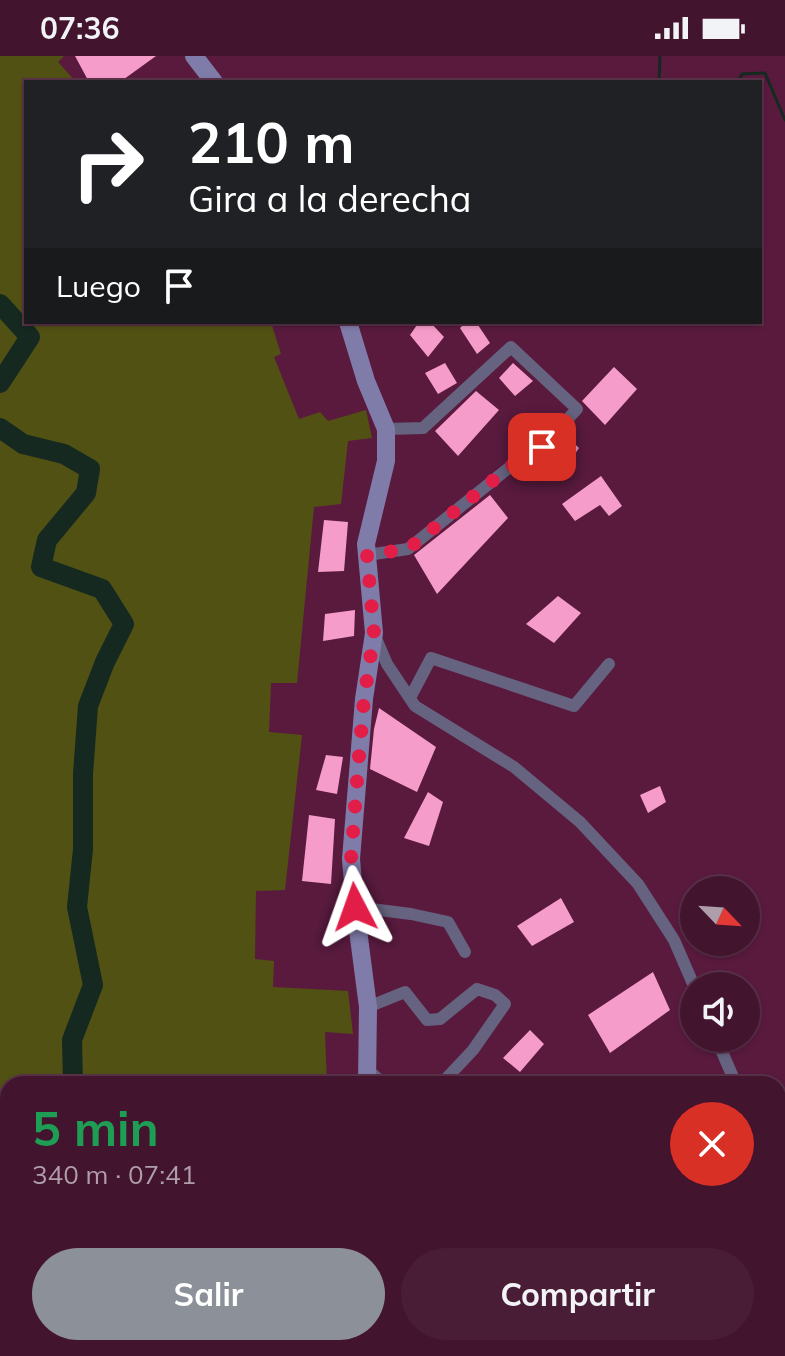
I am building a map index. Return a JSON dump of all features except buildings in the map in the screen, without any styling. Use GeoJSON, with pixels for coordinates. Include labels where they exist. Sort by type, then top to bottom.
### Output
{"type":"FeatureCollection","features":[{"type":"Feature","properties":{"kind":"street"},"geometry":{"type":"LineString","coordinates":[[194,56],[212,80]]}},
{"type":"Feature","properties":{"kind":"street"},"geometry":{"type":"LineString","coordinates":[[349,324],[366,381],[386,429],[386,461],[366,544],[374,633],[364,699],[351,859],[368,1007],[368,1076]]}},
{"type":"Feature","properties":{"kind":"street"},"geometry":{"type":"LineString","coordinates":[[367,555],[408,549],[516,462],[525,466],[577,409],[511,347],[423,428],[386,429]]}},
{"type":"Feature","properties":{"kind":"street"},"geometry":{"type":"LineString","coordinates":[[374,633],[387,664],[415,706],[514,767],[580,822],[638,884],[674,940],[688,972]]}},
{"type":"Feature","properties":{"kind":"street"},"geometry":{"type":"LineString","coordinates":[[410,698],[431,658],[574,706],[609,664]]}},
{"type":"Feature","properties":{"kind":"street"},"geometry":{"type":"LineString","coordinates":[[355,907],[448,922],[465,952]]}},
{"type":"Feature","properties":{"kind":"street"},"geometry":{"type":"LineString","coordinates":[[368,1007],[405,992],[427,1020],[440,1019],[477,989],[495,995],[505,1004],[473,1050],[449,1076]]}},
{"type":"Feature","properties":{"kind":"street"},"geometry":{"type":"LineString","coordinates":[[722,1052],[733,1076]]}},
{"type":"Feature","properties":{"kind":"shaded area"},"geometry":{"type":"Polygon","coordinates":[[[0,56],[64,56],[58,62],[74,80],[24,80],[24,324],[272,324],[281,354],[274,357],[299,419],[320,412],[328,421],[366,410],[372,438],[348,441],[341,504],[314,507],[297,683],[271,683],[269,732],[302,735],[285,890],[256,891],[255,959],[274,961],[273,987],[348,991],[353,1034],[325,1032],[327,1076],[0,1076],[0,56]]]}},
{"type":"Feature","properties":{"kind":"waterway"},"geometry":{"type":"LineString","coordinates":[[659,80],[660,56]]}},
{"type":"Feature","properties":{"kind":"waterway"},"geometry":{"type":"LineString","coordinates":[[739,80],[742,74],[765,73],[785,120]]}},
{"type":"Feature","properties":{"kind":"waterway"},"geometry":{"type":"LineString","coordinates":[[0,304],[30,337],[0,383]]}},
{"type":"Feature","properties":{"kind":"waterway"},"geometry":{"type":"LineString","coordinates":[[0,428],[23,444],[64,454],[90,469],[86,493],[47,540],[41,567],[102,589],[124,624],[88,706],[83,774],[83,849],[77,907],[93,985],[72,1040],[73,1076]]}},
{"type":"Feature","properties":{"kind":"route"},"geometry":{"type":"LineString","coordinates":[[355,907],[351,859],[364,699],[374,633],[367,555],[408,549],[516,462],[525,466],[542,447]]}}]}
